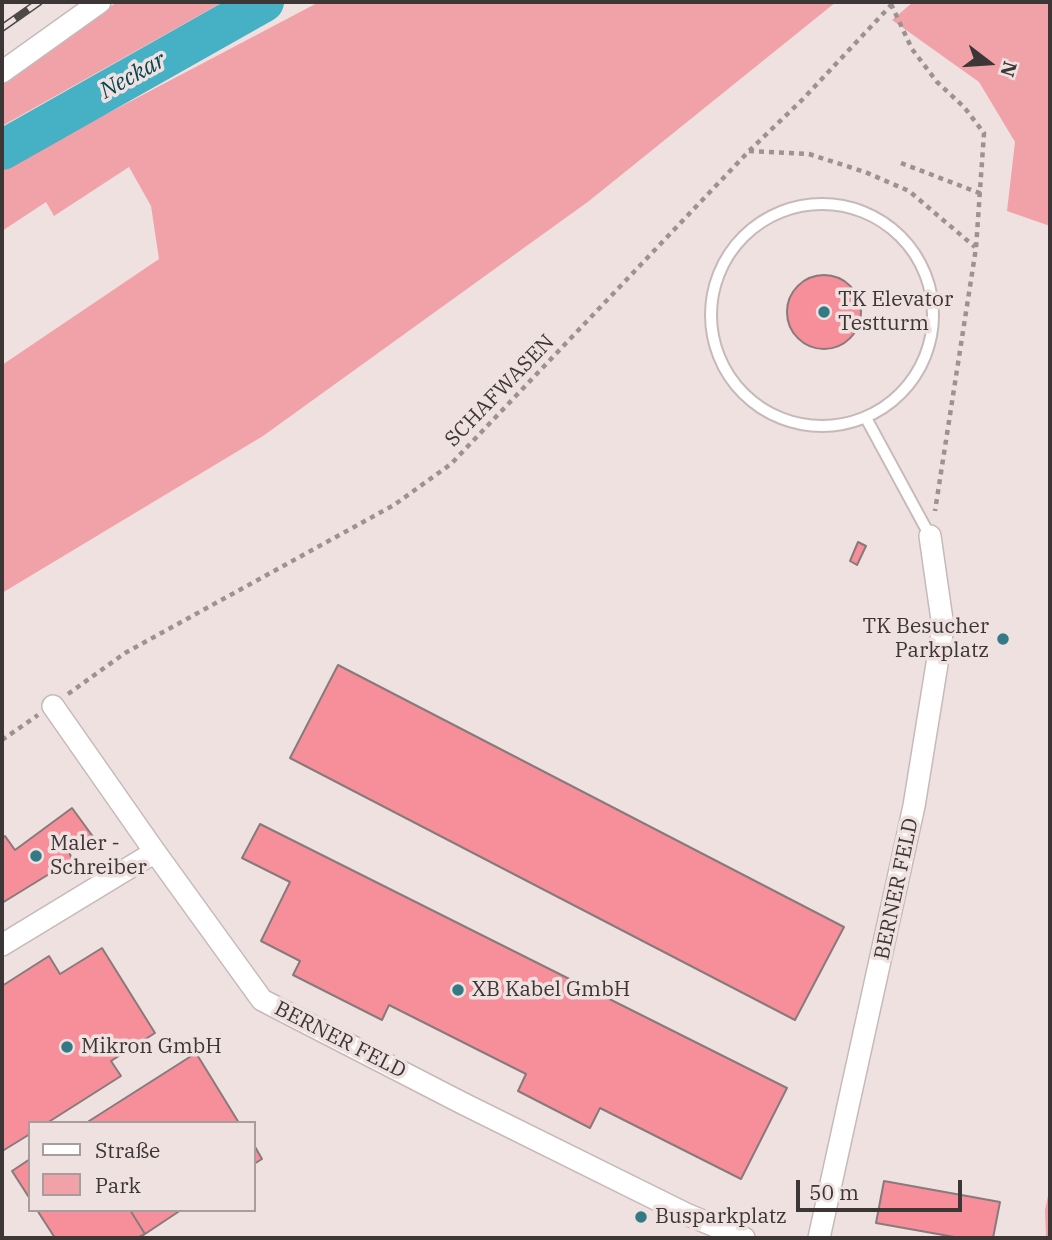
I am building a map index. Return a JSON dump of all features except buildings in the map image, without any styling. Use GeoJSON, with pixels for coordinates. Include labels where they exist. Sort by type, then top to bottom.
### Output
{"type":"FeatureCollection","features":[{"type":"Feature","properties":{"kind":"street"},"geometry":{"type":"LineString","coordinates":[[2,72],[100,2]]}},
{"type":"Feature","properties":{"kind":"street","name":"BERNER FELD"},"geometry":{"type":"LineString","coordinates":[[819,1238],[914,806],[941,640],[943,627],[930,536]]}},
{"type":"Feature","properties":{"kind":"street","name":"BERNER FELD"},"geometry":{"type":"LineString","coordinates":[[52,706],[262,1000],[686,1214],[744,1238]]}},
{"type":"Feature","properties":{"kind":"street"},"geometry":{"type":"LineString","coordinates":[[2,945],[155,852]]}},
{"type":"Feature","properties":{"kind":"lane"},"geometry":{"type":"LineString","coordinates":[[815,204],[850,207],[881,220],[908,243],[925,273],[933,306],[930,341],[918,373],[895,399],[866,418],[849,424],[812,426],[776,417],[745,396],[723,367],[712,332],[712,294],[725,260],[749,231],[780,212],[815,204]]}},
{"type":"Feature","properties":{"kind":"lane"},"geometry":{"type":"LineString","coordinates":[[866,418],[930,536]]}},
{"type":"Feature","properties":{"kind":"path","name":"SCHAFWASEN"},"geometry":{"type":"LineString","coordinates":[[2,740],[125,653],[394,505],[451,464],[892,3]]}},
{"type":"Feature","properties":{"kind":"path"},"geometry":{"type":"LineString","coordinates":[[892,3],[912,49],[937,82],[964,107],[984,133],[982,194],[976,248],[930,536]]}},
{"type":"Feature","properties":{"kind":"path"},"geometry":{"type":"LineString","coordinates":[[749,151],[809,154],[865,172],[909,191],[976,248]]}},
{"type":"Feature","properties":{"kind":"path"},"geometry":{"type":"LineString","coordinates":[[901,163],[982,194]]}},
{"type":"Feature","properties":{"kind":"green space"},"geometry":{"type":"Polygon","coordinates":[[[117,2],[223,2],[2,126],[2,84],[117,2]]]}},
{"type":"Feature","properties":{"kind":"green space"},"geometry":{"type":"Polygon","coordinates":[[[319,2],[836,2],[589,201],[263,436],[2,593],[2,365],[159,259],[151,206],[129,167],[54,216],[46,202],[2,231],[2,169],[319,2]]]}},
{"type":"Feature","properties":{"kind":"green space"},"geometry":{"type":"Polygon","coordinates":[[[913,2],[1050,2],[1050,226],[1007,211],[1015,142],[979,82],[892,20],[913,2]]]}},
{"type":"Feature","properties":{"kind":"green space"},"geometry":{"type":"Polygon","coordinates":[[[1050,1186],[1050,1238],[1046,1238],[1045,1210],[1050,1186]]]}},
{"type":"Feature","properties":{"kind":"waterway","name":"Neckar"},"geometry":{"type":"LineString","coordinates":[[2,150],[264,2]]}},
{"type":"Feature","properties":{"kind":"railway"},"geometry":{"type":"LineString","coordinates":[[2,28],[39,2]]}},
{"type":"Feature","properties":{"kind":"place","name":"TK Elevator Testturm"},"geometry":{"type":"Point","coordinates":[824,312]}},
{"type":"Feature","properties":{"kind":"place","name":"TK Besucher Parkplatz"},"geometry":{"type":"Point","coordinates":[1003,639]}},
{"type":"Feature","properties":{"kind":"place","name":"Maler - Schreiber"},"geometry":{"type":"Point","coordinates":[36,856]}},
{"type":"Feature","properties":{"kind":"place","name":"XB Kabel GmbH"},"geometry":{"type":"Point","coordinates":[458,990]}},
{"type":"Feature","properties":{"kind":"place","name":"Mikron GmbH"},"geometry":{"type":"Point","coordinates":[67,1047]}},
{"type":"Feature","properties":{"kind":"place","name":"Busparkplatz"},"geometry":{"type":"Point","coordinates":[641,1217]}}]}
